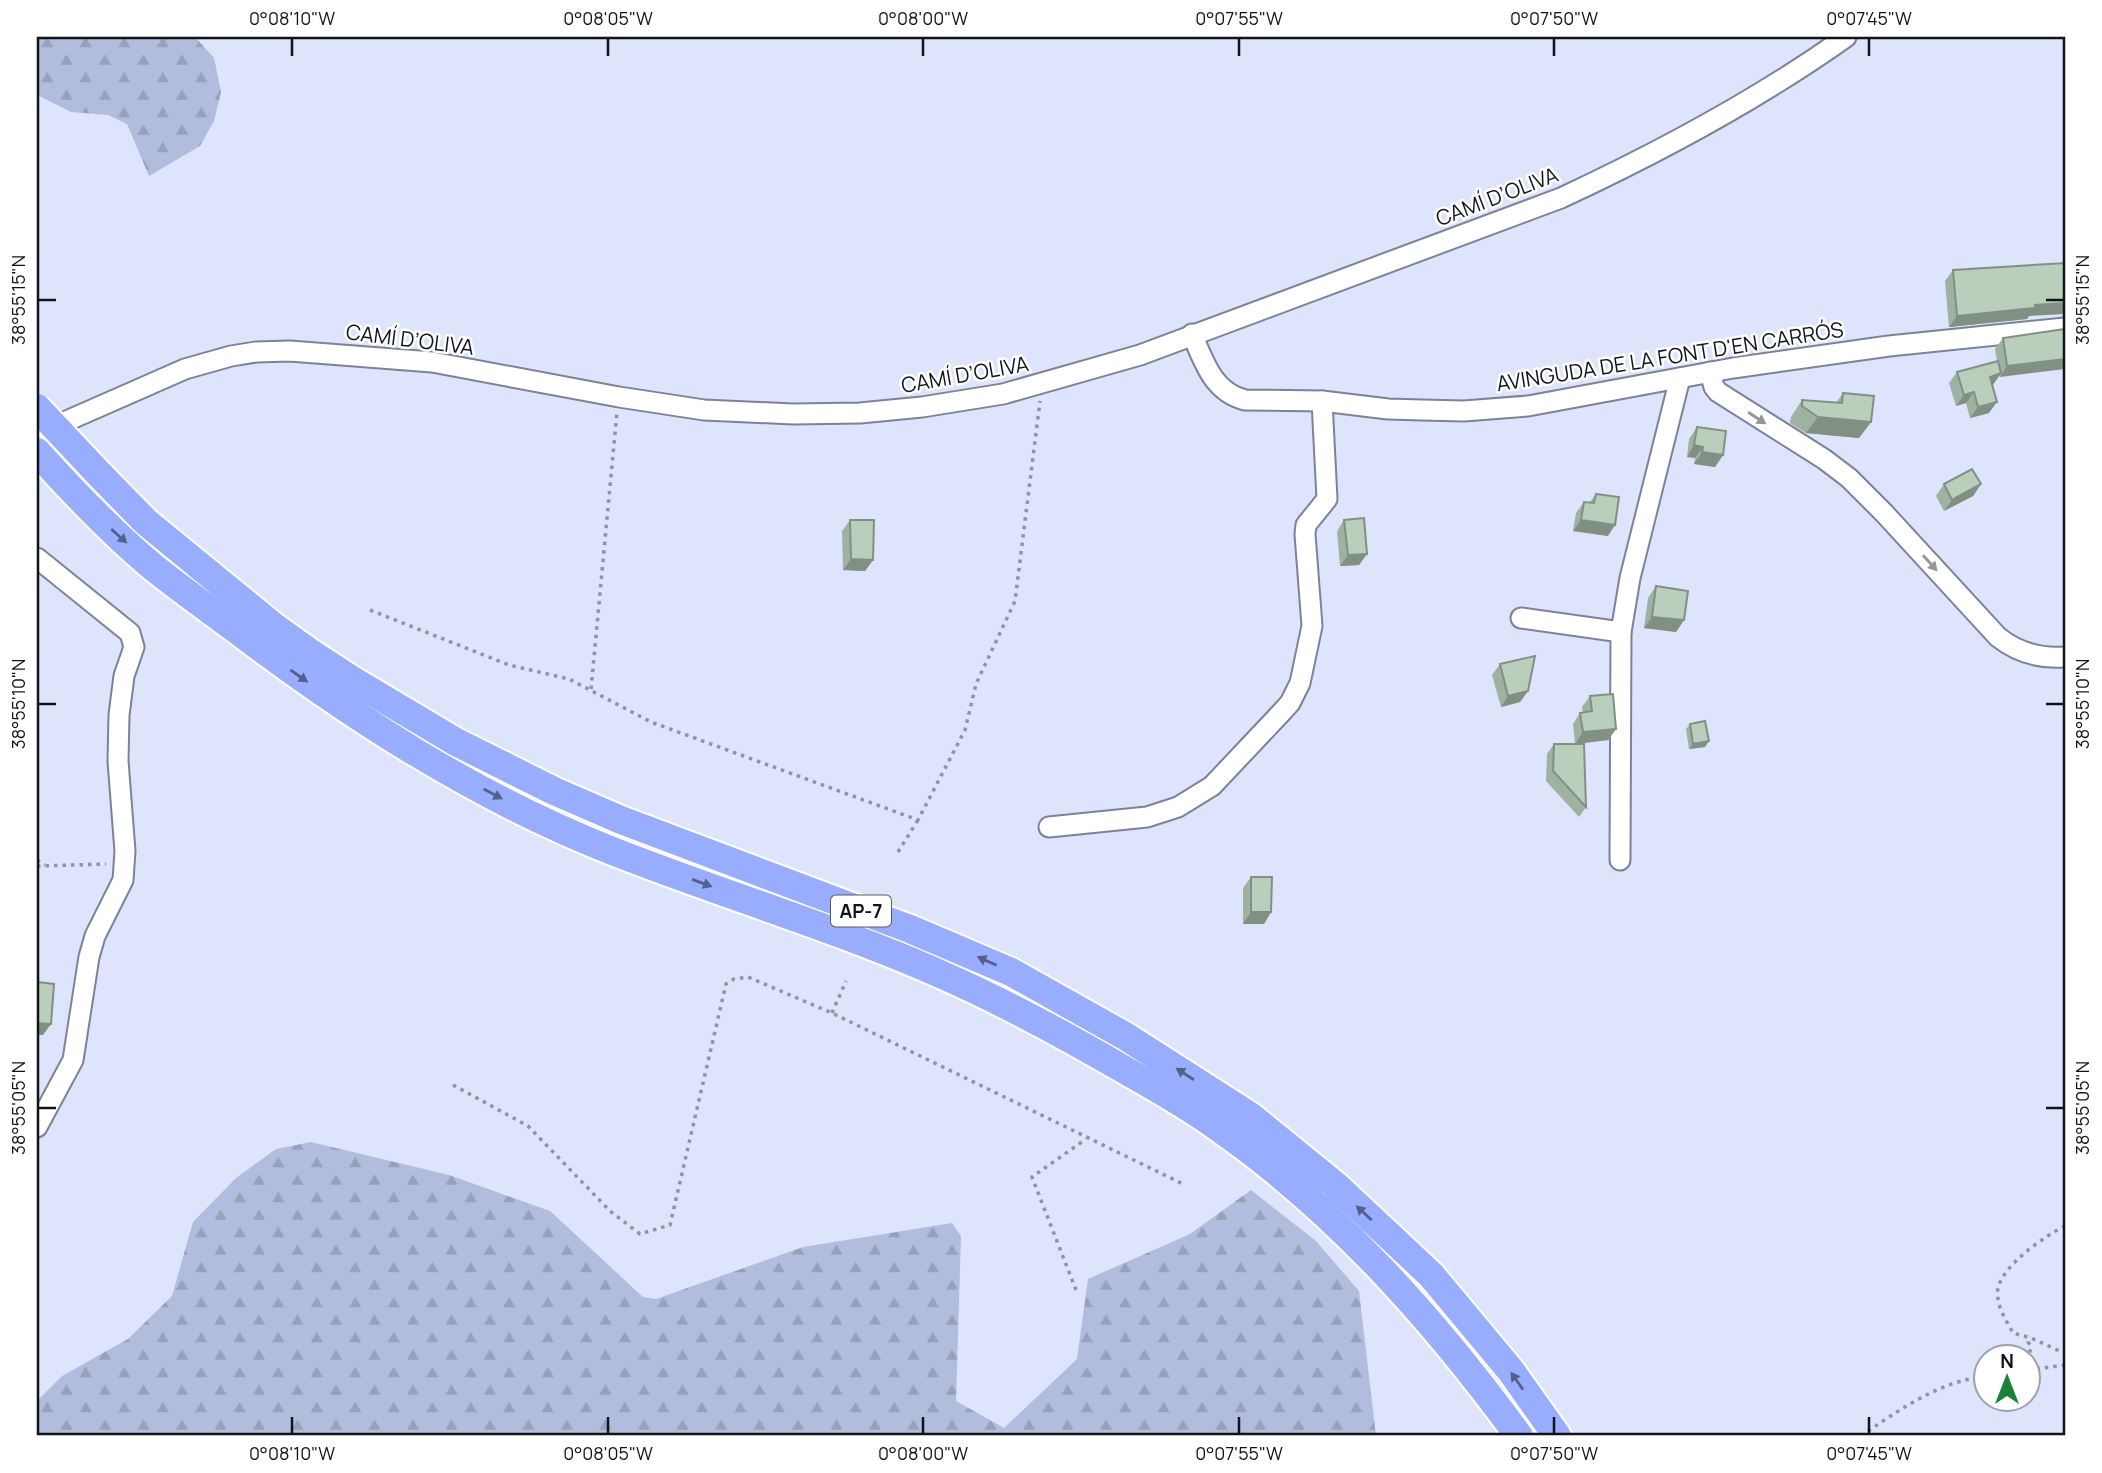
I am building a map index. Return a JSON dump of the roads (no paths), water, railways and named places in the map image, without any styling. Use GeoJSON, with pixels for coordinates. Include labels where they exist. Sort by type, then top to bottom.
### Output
{"type":"FeatureCollection","features":[{"type":"Feature","properties":{"kind":"highway","name":"AP-7"},"geometry":{"type":"LineString","coordinates":[[37,408],[146,522],[273,626],[332,667],[456,742],[554,791],[621,820],[910,929],[1011,972],[1125,1036],[1250,1116],[1335,1185],[1431,1275],[1511,1371],[1556,1436]]}},
{"type":"Feature","properties":{"kind":"highway","name":"AP-7"},"geometry":{"type":"LineString","coordinates":[[37,452],[70,489],[152,565],[266,653],[380,731],[451,772],[531,814],[613,851],[936,972],[1080,1044],[1214,1124],[1270,1166],[1380,1268],[1434,1325],[1519,1436]]}},
{"type":"Feature","properties":{"kind":"street","name":"CAMÍ D’OLIVA"},"geometry":{"type":"LineString","coordinates":[[37,434],[185,369],[256,352],[304,352],[432,362],[618,397],[704,410],[782,414],[860,413],[922,407],[1003,394],[1140,355],[1505,220],[1572,192],[1703,126],[1778,83],[1846,37]]}},
{"type":"Feature","properties":{"kind":"street","name":"AVINGUDA DE LA FONT D'EN CARRÓS"},"geometry":{"type":"LineString","coordinates":[[1192,334],[1217,385],[1233,397],[1245,400],[1322,401],[1411,410],[1496,409],[1561,402],[1710,372],[1889,346],[2065,328]]}},
{"type":"Feature","properties":{"kind":"street"},"geometry":{"type":"LineString","coordinates":[[1710,372],[1718,392],[1824,459],[1862,490],[1997,637],[2012,647],[2029,653],[2065,657]]}},
{"type":"Feature","properties":{"kind":"street"},"geometry":{"type":"LineString","coordinates":[[1620,860],[1621,632],[1630,578],[1680,378]]}},
{"type":"Feature","properties":{"kind":"street"},"geometry":{"type":"LineString","coordinates":[[1049,827],[1147,817],[1178,807],[1212,786],[1290,703],[1300,683],[1312,626],[1306,525],[1327,499],[1322,401]]}},
{"type":"Feature","properties":{"kind":"street"},"geometry":{"type":"LineString","coordinates":[[37,558],[85,599],[120,624],[130,634],[134,648],[124,676],[119,715],[118,761],[125,863],[123,880],[95,936],[89,957],[73,1060],[37,1127]]}},
{"type":"Feature","properties":{"kind":"street"},"geometry":{"type":"LineString","coordinates":[[1521,618],[1621,632]]}}]}
